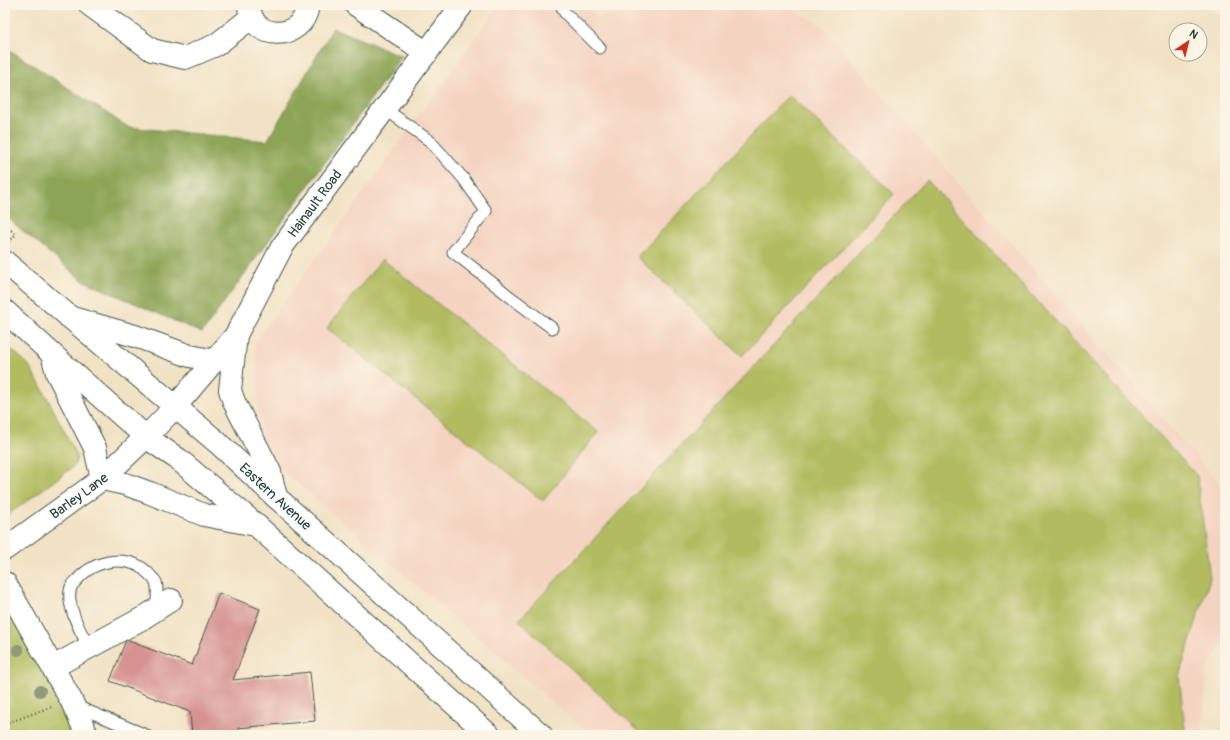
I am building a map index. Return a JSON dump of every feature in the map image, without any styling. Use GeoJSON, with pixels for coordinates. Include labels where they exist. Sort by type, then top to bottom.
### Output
{"type":"FeatureCollection","features":[{"type":"Feature","properties":{"kind":"main road"},"geometry":{"type":"LineString","coordinates":[[90,5],[152,50],[185,58],[216,45],[251,11],[258,25],[267,31],[277,33],[291,30],[299,25],[305,16],[308,5]]}},
{"type":"Feature","properties":{"kind":"main road"},"geometry":{"type":"LineString","coordinates":[[356,5],[427,53]]}},
{"type":"Feature","properties":{"kind":"main road","name":"Hainault Road"},"geometry":{"type":"LineString","coordinates":[[175,407],[236,335],[282,247],[462,5]]}},
{"type":"Feature","properties":{"kind":"main road","name":"Eastern Avenue"},"geometry":{"type":"LineString","coordinates":[[5,262],[218,443],[541,735]]}},
{"type":"Feature","properties":{"kind":"main road"},"geometry":{"type":"LineString","coordinates":[[5,311],[146,437],[178,459],[256,525],[489,735]]}},
{"type":"Feature","properties":{"kind":"main road"},"geometry":{"type":"LineString","coordinates":[[69,317],[135,336],[190,356],[215,361]]}},
{"type":"Feature","properties":{"kind":"main road"},"geometry":{"type":"LineString","coordinates":[[236,335],[230,390],[234,402],[270,472],[276,497]]}},
{"type":"Feature","properties":{"kind":"main road"},"geometry":{"type":"LineString","coordinates":[[52,354],[57,373],[95,448],[102,479],[131,486],[204,515],[256,525]]}},
{"type":"Feature","properties":{"kind":"main road","name":"Barley Lane"},"geometry":{"type":"LineString","coordinates":[[5,549],[102,479],[175,407]]}},
{"type":"Feature","properties":{"kind":"main road"},"geometry":{"type":"LineString","coordinates":[[5,583],[72,702],[87,735]]}},
{"type":"Feature","properties":{"kind":"main road"},"geometry":{"type":"LineString","coordinates":[[53,667],[164,605]]}},
{"type":"Feature","properties":{"kind":"lane"},"geometry":{"type":"LineString","coordinates":[[561,5],[565,13],[600,48]]}},
{"type":"Feature","properties":{"kind":"lane"},"geometry":{"type":"LineString","coordinates":[[385,109],[430,141],[463,178],[486,211],[452,252],[552,328]]}},
{"type":"Feature","properties":{"kind":"lane"},"geometry":{"type":"LineString","coordinates":[[89,647],[75,622],[70,599],[71,587],[81,575],[99,564],[117,561],[133,563],[144,569],[156,582],[164,605]]}},
{"type":"Feature","properties":{"kind":"lane"},"geometry":{"type":"LineString","coordinates":[[72,702],[146,735]]}},
{"type":"Feature","properties":{"kind":"path"},"geometry":{"type":"LineString","coordinates":[[5,225],[16,234]]}},
{"type":"Feature","properties":{"kind":"path"},"geometry":{"type":"LineString","coordinates":[[5,724],[72,702]]}},
{"type":"Feature","properties":{"kind":"shaded area"},"geometry":{"type":"Polygon","coordinates":[[[499,5],[589,5],[599,18],[613,5],[785,5],[821,25],[1225,490],[1225,638],[1207,670],[1202,735],[591,735],[262,453],[255,343],[499,5]]]}},
{"type":"Feature","properties":{"kind":"green space"},"geometry":{"type":"Polygon","coordinates":[[[333,28],[402,56],[202,333],[82,280],[5,216],[5,47],[128,127],[267,141],[333,28]]]}},
{"type":"Feature","properties":{"kind":"green space"},"geometry":{"type":"Polygon","coordinates":[[[789,95],[894,194],[742,356],[637,257],[789,95]]]}},
{"type":"Feature","properties":{"kind":"green space"},"geometry":{"type":"Polygon","coordinates":[[[927,180],[1197,476],[1210,578],[1179,676],[1185,729],[1179,735],[643,735],[519,620],[927,180]]]}},
{"type":"Feature","properties":{"kind":"green space"},"geometry":{"type":"Polygon","coordinates":[[[382,259],[598,432],[543,501],[327,328],[382,259]]]}},
{"type":"Feature","properties":{"kind":"green space"},"geometry":{"type":"Polygon","coordinates":[[[5,344],[28,364],[47,397],[77,456],[73,467],[5,517],[5,344]]]}},
{"type":"Feature","properties":{"kind":"green space"},"geometry":{"type":"Polygon","coordinates":[[[5,605],[68,716],[77,735],[5,735],[5,605]]]}},
{"type":"Feature","properties":{"kind":"building"},"geometry":{"type":"Polygon","coordinates":[[[219,593],[260,609],[233,680],[310,672],[315,721],[238,728],[238,735],[192,735],[190,712],[110,681],[126,640],[192,665],[219,593]]]}}]}
